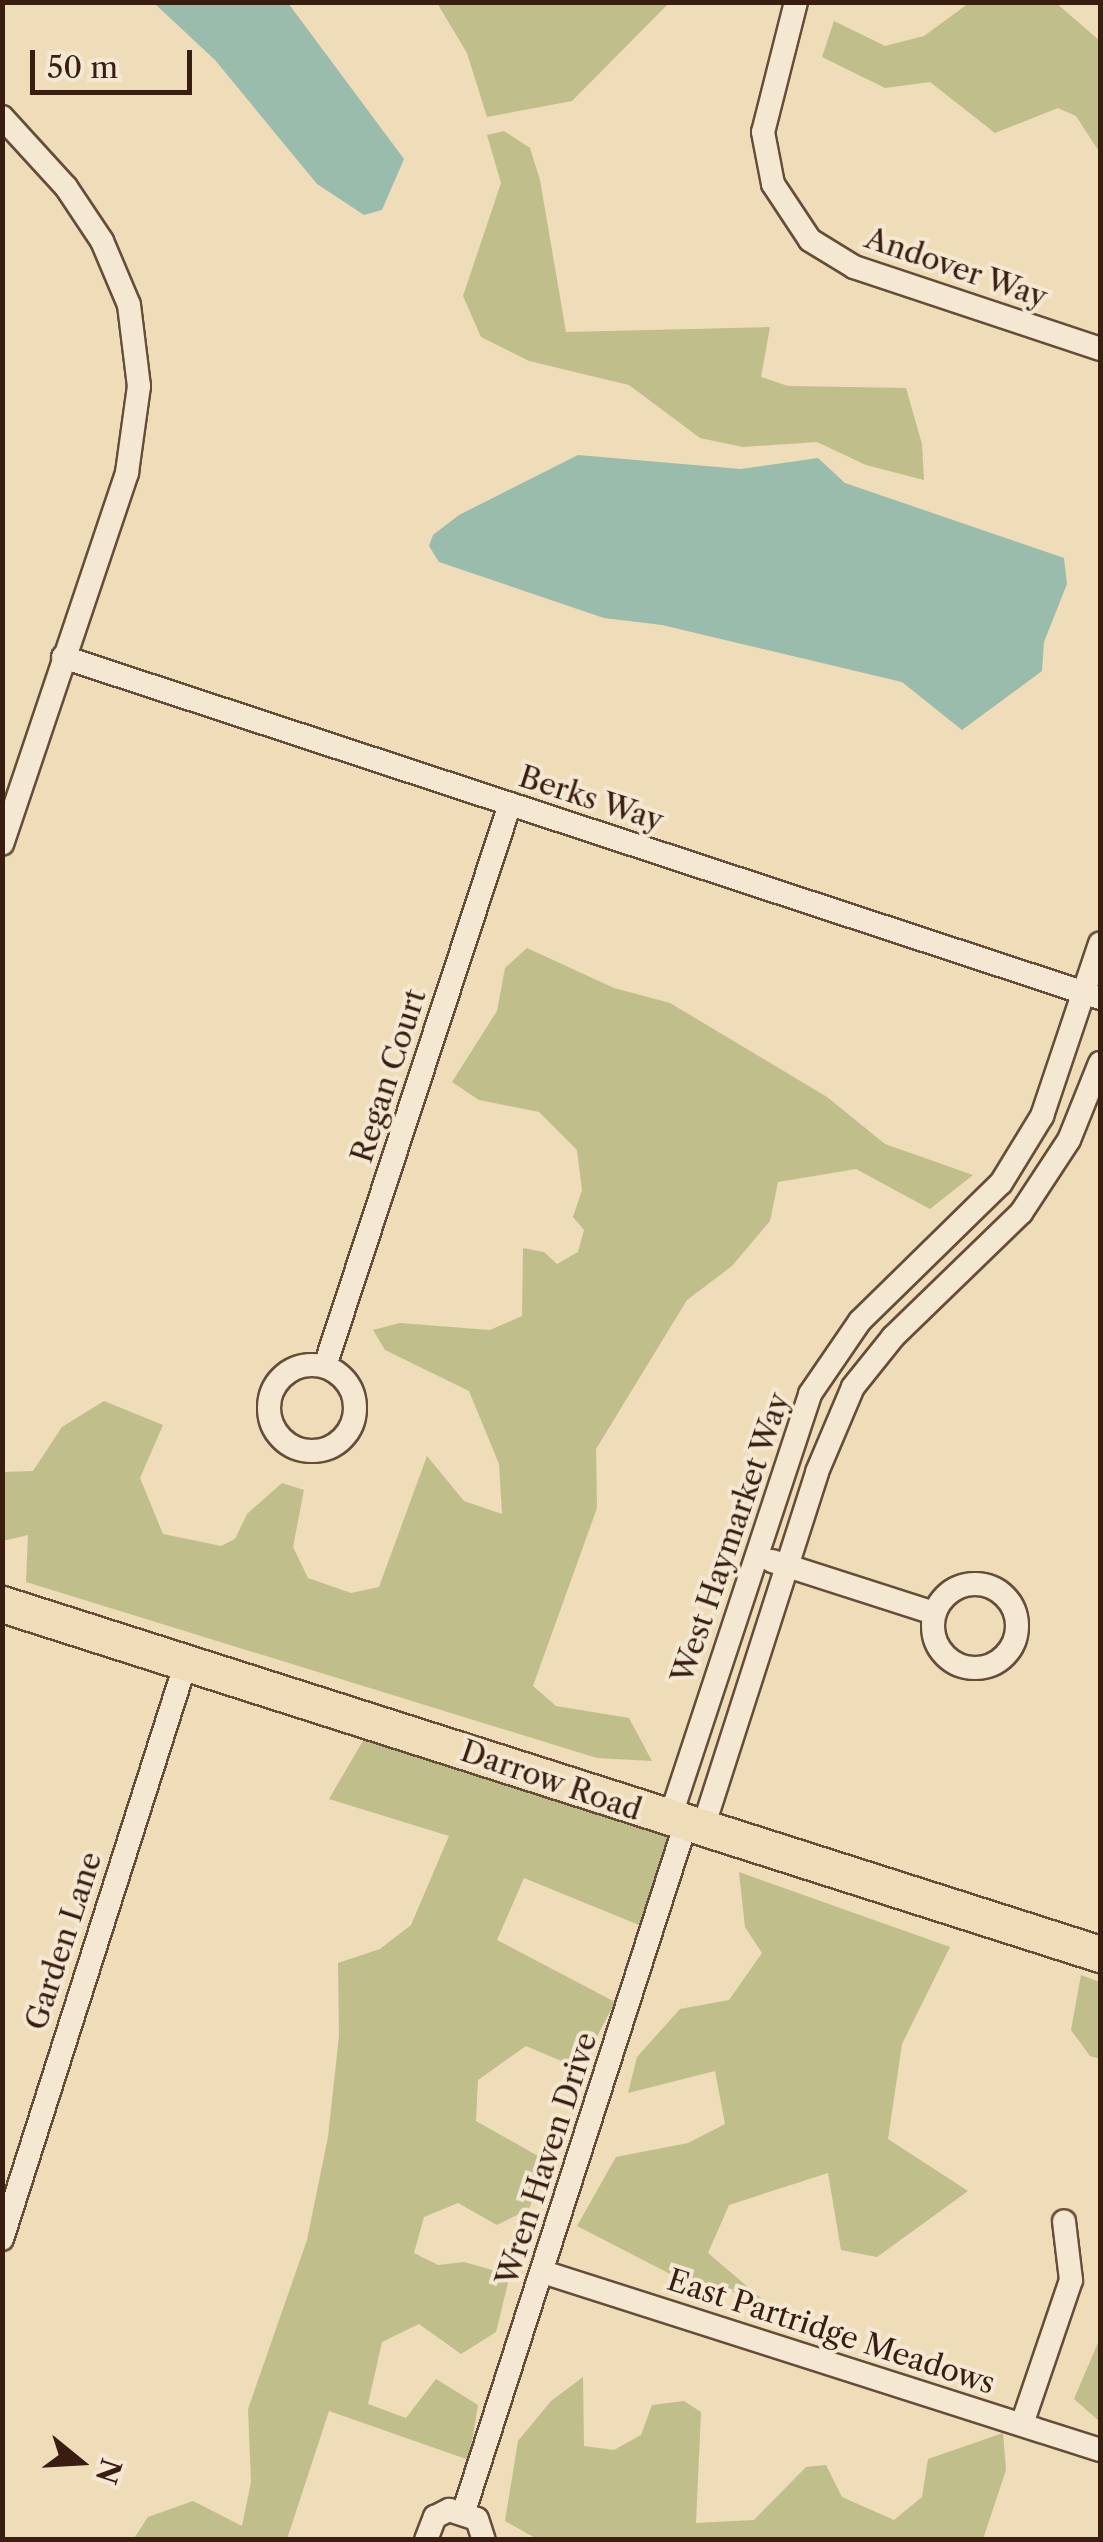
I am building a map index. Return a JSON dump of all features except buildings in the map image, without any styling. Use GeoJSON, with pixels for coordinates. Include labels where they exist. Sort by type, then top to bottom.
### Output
{"type":"FeatureCollection","features":[{"type":"Feature","properties":{"kind":"main road","name":"Darrow Road"},"geometry":{"type":"LineString","coordinates":[[2,1604],[685,1826],[1100,1954]]}},
{"type":"Feature","properties":{"kind":"street","name":"Andover Way"},"geometry":{"type":"LineString","coordinates":[[796,2],[763,132],[773,184],[810,240],[854,267],[1100,349]]}},
{"type":"Feature","properties":{"kind":"street"},"geometry":{"type":"LineString","coordinates":[[2,117],[66,188],[102,241],[129,305],[138,358],[126,474],[2,844]]}},
{"type":"Feature","properties":{"kind":"street","name":"Berks Way"},"geometry":{"type":"LineString","coordinates":[[63,657],[1092,995]]}},
{"type":"Feature","properties":{"kind":"street","name":"Regan Court"},"geometry":{"type":"LineString","coordinates":[[325,1366],[510,804]]}},
{"type":"Feature","properties":{"kind":"street","name":"West Haymarket Way"},"geometry":{"type":"LineString","coordinates":[[685,1826],[755,1556],[800,1417],[824,1368],[860,1321],[1001,1183],[1042,1116],[1092,995],[1100,944]]}},
{"type":"Feature","properties":{"kind":"street","name":"West Haymarket Way"},"geometry":{"type":"LineString","coordinates":[[685,1826],[853,1387],[893,1336],[1021,1213],[1069,1140],[1100,1063]]}},
{"type":"Feature","properties":{"kind":"street"},"geometry":{"type":"LineString","coordinates":[[755,1556],[934,1613]]}},
{"type":"Feature","properties":{"kind":"street","name":"Garden Lane"},"geometry":{"type":"LineString","coordinates":[[2,2239],[186,1662]]}},
{"type":"Feature","properties":{"kind":"street","name":"Wren Haven Drive"},"geometry":{"type":"LineString","coordinates":[[464,2510],[685,1826]]}},
{"type":"Feature","properties":{"kind":"street"},"geometry":{"type":"LineString","coordinates":[[1022,2424],[1071,2280],[1064,2222]]}},
{"type":"Feature","properties":{"kind":"street","name":"East Partridge Meadows"},"geometry":{"type":"LineString","coordinates":[[542,2272],[1100,2450]]}},
{"type":"Feature","properties":{"kind":"street"},"geometry":{"type":"LineString","coordinates":[[426,2540],[435,2517],[464,2510],[477,2519],[484,2540]]}},
{"type":"Feature","properties":{"kind":"shaded area"},"geometry":{"type":"Polygon","coordinates":[[[154,3],[288,3],[404,159],[382,210],[364,215],[317,184],[215,60],[154,3]]]}},
{"type":"Feature","properties":{"kind":"shaded area"},"geometry":{"type":"Polygon","coordinates":[[[437,3],[669,3],[572,101],[487,117],[467,53],[437,3]]]}},
{"type":"Feature","properties":{"kind":"shaded area"},"geometry":{"type":"Polygon","coordinates":[[[969,3],[1056,3],[1100,41],[1100,153],[1076,116],[1058,108],[995,133],[930,82],[885,88],[822,57],[834,21],[885,46],[924,36],[969,3]]]}},
{"type":"Feature","properties":{"kind":"shaded area"},"geometry":{"type":"Polygon","coordinates":[[[504,131],[530,148],[540,180],[566,332],[770,327],[761,377],[788,386],[906,388],[922,444],[924,480],[866,465],[817,442],[743,447],[700,438],[629,385],[529,361],[481,337],[463,296],[501,183],[487,135],[504,131]]]}},
{"type":"Feature","properties":{"kind":"shaded area"},"geometry":{"type":"Polygon","coordinates":[[[578,455],[741,469],[818,458],[845,483],[1064,558],[1067,584],[1044,642],[1042,671],[962,730],[902,682],[662,625],[604,618],[439,562],[429,546],[433,535],[459,515],[578,455]]]}},
{"type":"Feature","properties":{"kind":"shaded area"},"geometry":{"type":"Polygon","coordinates":[[[527,948],[614,988],[670,1003],[827,1097],[885,1144],[973,1175],[930,1209],[856,1169],[778,1182],[770,1221],[732,1266],[687,1300],[596,1449],[597,1508],[533,1686],[556,1706],[629,1718],[652,1761],[597,1758],[26,1582],[28,1535],[3,1541],[3,1472],[33,1471],[62,1427],[104,1401],[163,1425],[140,1478],[163,1534],[221,1546],[235,1539],[247,1514],[282,1483],[304,1490],[293,1547],[308,1578],[351,1593],[379,1587],[427,1456],[464,1501],[502,1514],[499,1464],[469,1391],[385,1350],[373,1330],[400,1323],[490,1330],[522,1316],[523,1248],[544,1252],[557,1264],[578,1252],[584,1230],[573,1217],[582,1190],[577,1150],[539,1112],[479,1100],[452,1082],[497,1011],[505,968],[527,948]]]}},
{"type":"Feature","properties":{"kind":"shaded area"},"geometry":{"type":"Polygon","coordinates":[[[374,1722],[685,1826],[639,1925],[524,1878],[497,1940],[615,2002],[580,2069],[526,2046],[478,2080],[476,2121],[547,2161],[529,2209],[497,2225],[458,2203],[424,2217],[414,2253],[438,2265],[464,2262],[510,2275],[496,2332],[461,2354],[419,2324],[382,2342],[368,2404],[406,2418],[436,2379],[478,2405],[469,2460],[329,2411],[287,2539],[133,2540],[148,2517],[193,2501],[242,2526],[251,2482],[248,2409],[307,2240],[328,2137],[339,2036],[338,1963],[380,1949],[411,1925],[449,1836],[329,1799],[374,1722]]]}},
{"type":"Feature","properties":{"kind":"shaded area"},"geometry":{"type":"Polygon","coordinates":[[[739,1872],[950,1947],[902,2044],[888,2139],[968,2191],[877,2257],[841,2250],[828,2173],[729,2205],[708,2253],[762,2299],[680,2279],[577,2226],[616,2157],[688,2143],[725,2124],[715,2071],[628,2093],[637,2057],[680,2009],[729,2000],[762,1953],[745,1927],[739,1872]]]}},
{"type":"Feature","properties":{"kind":"shaded area"},"geometry":{"type":"Polygon","coordinates":[[[1081,1975],[1100,1982],[1100,2059],[1090,2056],[1071,2030],[1081,1975]]]}},
{"type":"Feature","properties":{"kind":"shaded area"},"geometry":{"type":"Polygon","coordinates":[[[1100,2338],[1100,2417],[1098,2420],[1074,2399],[1100,2338]]]}},
{"type":"Feature","properties":{"kind":"shaded area"},"geometry":{"type":"Polygon","coordinates":[[[583,2377],[584,2446],[614,2450],[641,2435],[652,2405],[684,2401],[701,2412],[696,2523],[754,2520],[806,2467],[826,2465],[842,2497],[894,2520],[922,2497],[928,2459],[1003,2433],[1006,2470],[983,2539],[537,2539],[505,2521],[518,2441],[551,2401],[583,2377]]]}}]}
